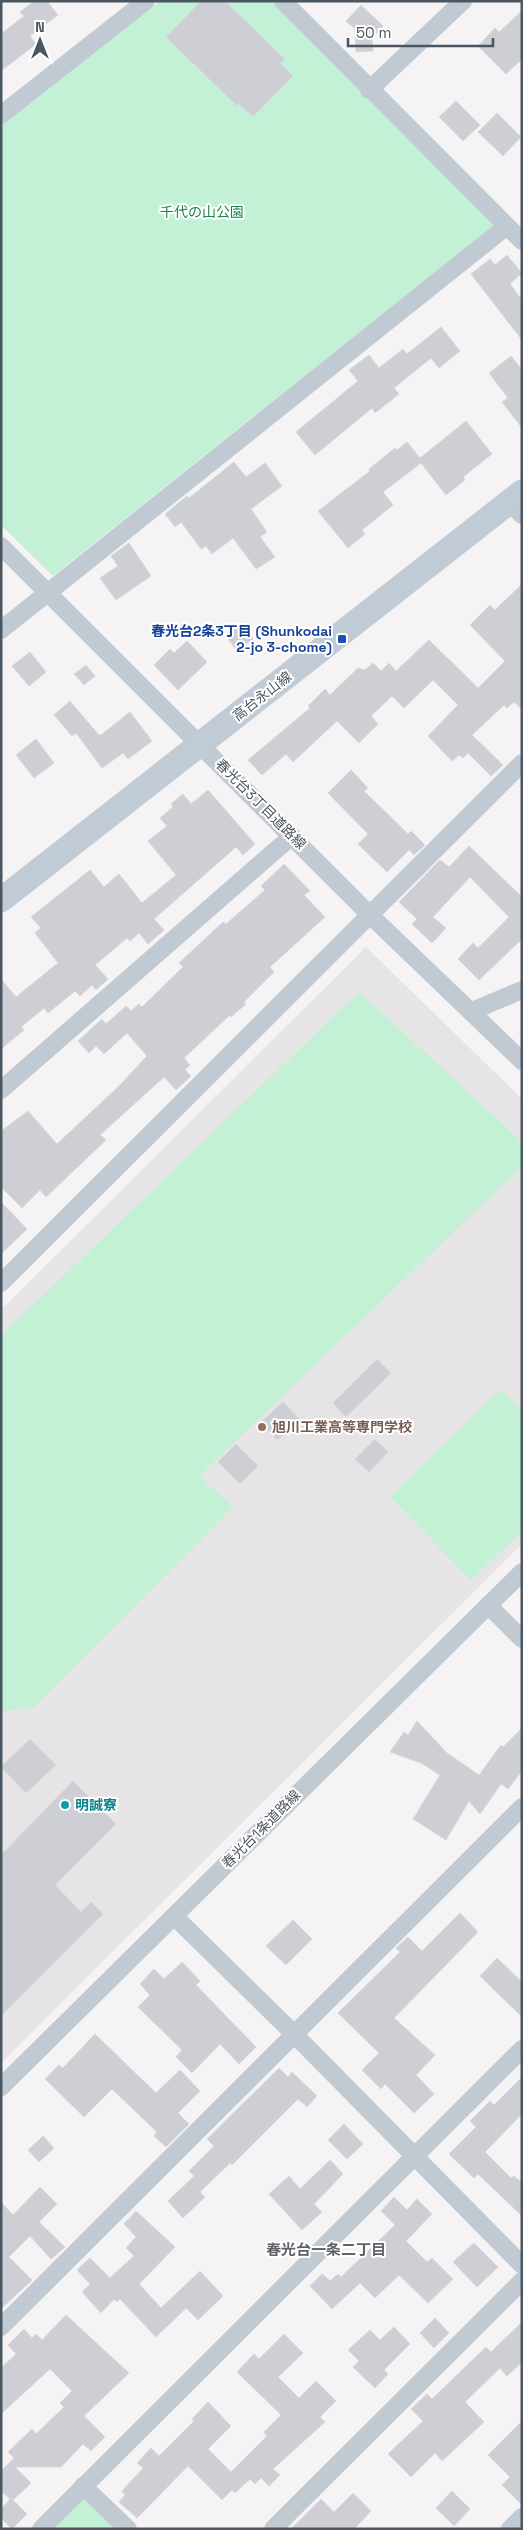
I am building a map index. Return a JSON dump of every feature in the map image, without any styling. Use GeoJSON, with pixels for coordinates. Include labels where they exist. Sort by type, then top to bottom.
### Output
{"type":"FeatureCollection","features":[{"type":"Feature","properties":{"kind":"street"},"geometry":{"type":"LineString","coordinates":[[1,115],[146,1]]}},
{"type":"Feature","properties":{"kind":"street"},"geometry":{"type":"LineString","coordinates":[[283,1],[369,90],[522,241]]}},
{"type":"Feature","properties":{"kind":"street"},"geometry":{"type":"LineString","coordinates":[[369,90],[464,1]]}},
{"type":"Feature","properties":{"kind":"street"},"geometry":{"type":"LineString","coordinates":[[1,630],[507,226]]}},
{"type":"Feature","properties":{"kind":"street","name":"高台永山線"},"geometry":{"type":"LineString","coordinates":[[1,900],[201,744],[518,503]]}},
{"type":"Feature","properties":{"kind":"street","name":"春光台3丁目道路線"},"geometry":{"type":"LineString","coordinates":[[1,546],[371,916],[522,1061]]}},
{"type":"Feature","properties":{"kind":"street"},"geometry":{"type":"LineString","coordinates":[[2,1281],[521,766]]}},
{"type":"Feature","properties":{"kind":"street"},"geometry":{"type":"LineString","coordinates":[[1,1090],[292,836]]}},
{"type":"Feature","properties":{"kind":"street"},"geometry":{"type":"LineString","coordinates":[[472,1011],[522,990]]}},
{"type":"Feature","properties":{"kind":"street","name":"春光台1条道路線"},"geometry":{"type":"LineString","coordinates":[[1,2087],[522,1572]]}},
{"type":"Feature","properties":{"kind":"street"},"geometry":{"type":"LineString","coordinates":[[488,1605],[522,1639]]}},
{"type":"Feature","properties":{"kind":"street"},"geometry":{"type":"LineString","coordinates":[[1,2327],[522,1807]]}},
{"type":"Feature","properties":{"kind":"street"},"geometry":{"type":"LineString","coordinates":[[174,1916],[294,2034],[522,2265]]}},
{"type":"Feature","properties":{"kind":"street"},"geometry":{"type":"LineString","coordinates":[[41,2529],[522,2048]]}},
{"type":"Feature","properties":{"kind":"street"},"geometry":{"type":"LineString","coordinates":[[273,2529],[522,2282]]}},
{"type":"Feature","properties":{"kind":"street"},"geometry":{"type":"LineString","coordinates":[[83,2486],[128,2529]]}},
{"type":"Feature","properties":{"kind":"street"},"geometry":{"type":"LineString","coordinates":[[510,2529],[522,2517]]}},
{"type":"Feature","properties":{"kind":"shaded area","name":"旭川工業高等専門学校"},"geometry":{"type":"Polygon","coordinates":[[[366,947],[522,1099],[522,1544],[1,2063],[1,1310],[366,947]]]}},
{"type":"Feature","properties":{"kind":"green space","name":"千代の山公園"},"geometry":{"type":"Polygon","coordinates":[[[160,1],[275,1],[497,223],[53,576],[1,525],[1,126],[160,1]]]}},
{"type":"Feature","properties":{"kind":"green space"},"geometry":{"type":"Polygon","coordinates":[[[359,992],[522,1142],[522,1166],[199,1476],[233,1507],[33,1708],[1,1711],[1,1336],[359,992]]]}},
{"type":"Feature","properties":{"kind":"green space"},"geometry":{"type":"Polygon","coordinates":[[[501,1389],[522,1411],[522,1531],[471,1580],[390,1497],[501,1389]]]}},
{"type":"Feature","properties":{"kind":"green space"},"geometry":{"type":"Polygon","coordinates":[[[83,2486],[128,2529],[41,2529],[83,2486]]]}},
{"type":"Feature","properties":{"kind":"building"},"geometry":{"type":"Polygon","coordinates":[[[34,1],[47,1],[58,15],[30,36],[36,44],[1,71],[1,34],[24,16],[20,12],[34,1]]]}},
{"type":"Feature","properties":{"kind":"building"},"geometry":{"type":"Polygon","coordinates":[[[201,1],[225,1],[285,59],[280,63],[293,76],[253,117],[239,104],[237,106],[166,37],[201,1]]]}},
{"type":"Feature","properties":{"kind":"building"},"geometry":{"type":"Polygon","coordinates":[[[361,5],[383,26],[372,38],[373,51],[356,52],[355,29],[346,21],[361,5]]]}},
{"type":"Feature","properties":{"kind":"building"},"geometry":{"type":"Polygon","coordinates":[[[522,11],[522,59],[506,74],[478,46],[495,28],[499,32],[522,11]]]}},
{"type":"Feature","properties":{"kind":"building"},"geometry":{"type":"Polygon","coordinates":[[[456,101],[480,125],[463,141],[439,117],[456,101]]]}},
{"type":"Feature","properties":{"kind":"building"},"geometry":{"type":"Polygon","coordinates":[[[497,113],[521,137],[503,156],[478,132],[497,113]]]}},
{"type":"Feature","properties":{"kind":"building"},"geometry":{"type":"Polygon","coordinates":[[[507,255],[522,273],[510,284],[522,300],[522,340],[471,274],[490,259],[495,265],[507,255]]]}},
{"type":"Feature","properties":{"kind":"building"},"geometry":{"type":"Polygon","coordinates":[[[441,327],[460,351],[439,368],[431,358],[394,388],[399,394],[375,413],[372,408],[315,455],[296,432],[358,381],[349,370],[369,355],[379,368],[403,349],[407,354],[441,327]]]}},
{"type":"Feature","properties":{"kind":"building"},"geometry":{"type":"Polygon","coordinates":[[[511,356],[522,370],[522,428],[502,402],[508,398],[489,373],[511,356]]]}},
{"type":"Feature","properties":{"kind":"building"},"geometry":{"type":"Polygon","coordinates":[[[466,421],[492,454],[463,477],[465,480],[446,495],[421,463],[383,492],[393,505],[362,530],[365,534],[348,548],[318,511],[370,471],[369,469],[395,448],[397,450],[407,442],[420,458],[466,421]]]}},
{"type":"Feature","properties":{"kind":"building"},"geometry":{"type":"Polygon","coordinates":[[[234,462],[246,477],[265,463],[282,486],[251,509],[267,532],[260,537],[275,557],[256,569],[233,538],[212,554],[206,546],[201,549],[181,522],[175,527],[165,514],[187,496],[189,498],[234,462]]]}},
{"type":"Feature","properties":{"kind":"building"},"geometry":{"type":"Polygon","coordinates":[[[129,543],[151,576],[116,600],[100,578],[118,566],[111,556],[129,543]]]}},
{"type":"Feature","properties":{"kind":"building"},"geometry":{"type":"Polygon","coordinates":[[[522,584],[522,709],[514,702],[507,708],[504,705],[472,735],[503,765],[491,776],[468,753],[463,758],[459,755],[452,761],[428,736],[458,705],[433,680],[404,708],[392,696],[371,716],[378,724],[359,743],[337,721],[293,762],[286,754],[262,775],[248,760],[310,708],[308,706],[325,689],[330,695],[358,668],[365,670],[373,663],[381,671],[389,663],[396,671],[429,640],[478,688],[505,661],[470,625],[490,605],[495,610],[522,584]]]}},
{"type":"Feature","properties":{"kind":"building"},"geometry":{"type":"Polygon","coordinates":[[[241,623],[253,639],[237,651],[225,635],[241,623]]]}},
{"type":"Feature","properties":{"kind":"building"},"geometry":{"type":"Polygon","coordinates":[[[187,641],[207,662],[178,690],[154,665],[170,649],[174,653],[187,641]]]}},
{"type":"Feature","properties":{"kind":"building"},"geometry":{"type":"Polygon","coordinates":[[[30,652],[46,672],[29,686],[12,666],[30,652]]]}},
{"type":"Feature","properties":{"kind":"building"},"geometry":{"type":"Polygon","coordinates":[[[86,665],[95,676],[84,685],[74,674],[86,665]]]}},
{"type":"Feature","properties":{"kind":"building"},"geometry":{"type":"Polygon","coordinates":[[[70,701],[98,734],[101,735],[130,712],[152,741],[128,759],[123,753],[102,768],[76,733],[72,736],[54,715],[70,701]]]}},
{"type":"Feature","properties":{"kind":"building"},"geometry":{"type":"Polygon","coordinates":[[[36,739],[54,763],[34,778],[16,755],[36,739]]]}},
{"type":"Feature","properties":{"kind":"building"},"geometry":{"type":"Polygon","coordinates":[[[351,770],[368,788],[364,791],[408,834],[411,831],[425,845],[414,855],[409,850],[387,872],[358,844],[368,834],[328,793],[351,770]]]}},
{"type":"Feature","properties":{"kind":"building"},"geometry":{"type":"Polygon","coordinates":[[[208,790],[255,844],[243,855],[236,847],[154,919],[164,930],[148,944],[139,933],[130,941],[127,938],[95,965],[108,979],[96,990],[92,985],[80,996],[75,991],[48,1013],[44,1008],[21,1027],[24,1030],[1,1049],[1,979],[16,997],[58,963],[35,933],[41,928],[31,917],[90,870],[104,887],[119,874],[142,903],[176,875],[148,841],[167,826],[160,818],[173,807],[171,804],[183,794],[191,804],[208,790]]]}},
{"type":"Feature","properties":{"kind":"building"},"geometry":{"type":"Polygon","coordinates":[[[469,846],[522,897],[522,939],[479,980],[458,959],[473,943],[478,948],[509,917],[470,877],[433,917],[446,928],[432,943],[412,924],[417,919],[399,902],[440,860],[449,867],[469,846]]]}},
{"type":"Feature","properties":{"kind":"building"},"geometry":{"type":"Polygon","coordinates":[[[284,864],[310,891],[304,895],[325,917],[270,967],[274,972],[244,1002],[246,1004],[231,1017],[230,1015],[184,1058],[190,1065],[185,1070],[191,1076],[176,1090],[164,1077],[100,1135],[106,1140],[46,1197],[40,1190],[22,1208],[1,1187],[1,1131],[28,1111],[57,1144],[119,1086],[147,1056],[127,1033],[104,1054],[96,1046],[89,1053],[78,1041],[102,1019],[106,1024],[126,1006],[131,1011],[139,1004],[142,1007],[183,967],[179,963],[223,922],[226,924],[265,890],[261,886],[284,864]]]}},
{"type":"Feature","properties":{"kind":"building"},"geometry":{"type":"Polygon","coordinates":[[[1,1202],[27,1229],[1,1254],[1,1202]]]}},
{"type":"Feature","properties":{"kind":"building"},"geometry":{"type":"Polygon","coordinates":[[[377,1359],[391,1373],[346,1417],[333,1403],[377,1359]]]}},
{"type":"Feature","properties":{"kind":"building"},"geometry":{"type":"Polygon","coordinates":[[[283,1402],[300,1420],[277,1440],[261,1422],[283,1402]]]}},
{"type":"Feature","properties":{"kind":"building"},"geometry":{"type":"Polygon","coordinates":[[[375,1439],[388,1452],[369,1472],[355,1459],[375,1439]]]}},
{"type":"Feature","properties":{"kind":"building"},"geometry":{"type":"Polygon","coordinates":[[[236,1444],[258,1466],[240,1484],[218,1462],[236,1444]]]}},
{"type":"Feature","properties":{"kind":"building"},"geometry":{"type":"Polygon","coordinates":[[[417,1721],[447,1753],[479,1775],[501,1745],[503,1747],[522,1728],[522,1771],[508,1789],[501,1784],[480,1814],[469,1801],[446,1840],[413,1819],[440,1775],[421,1763],[390,1752],[404,1732],[408,1735],[417,1721]]]}},
{"type":"Feature","properties":{"kind":"building"},"geometry":{"type":"Polygon","coordinates":[[[30,1739],[56,1765],[26,1793],[1,1767],[30,1739]]]}},
{"type":"Feature","properties":{"kind":"building"},"geometry":{"type":"Polygon","coordinates":[[[73,1781],[116,1824],[55,1885],[81,1912],[91,1902],[103,1914],[1,2016],[1,1855],[73,1781]]]}},
{"type":"Feature","properties":{"kind":"building"},"geometry":{"type":"Polygon","coordinates":[[[460,1913],[478,1932],[394,2018],[435,2055],[416,2075],[434,2094],[414,2113],[385,2084],[381,2089],[362,2070],[379,2053],[338,2013],[400,1952],[396,1948],[408,1937],[422,1951],[460,1913]]]}},
{"type":"Feature","properties":{"kind":"building"},"geometry":{"type":"Polygon","coordinates":[[[293,1920],[312,1939],[286,1965],[266,1946],[293,1920]]]}},
{"type":"Feature","properties":{"kind":"building"},"geometry":{"type":"Polygon","coordinates":[[[497,1958],[522,1982],[522,2017],[480,1976],[497,1958]]]}},
{"type":"Feature","properties":{"kind":"building"},"geometry":{"type":"Polygon","coordinates":[[[182,1962],[200,1981],[196,1985],[256,2047],[239,2064],[220,2044],[192,2073],[176,2057],[182,2050],[138,2007],[150,1995],[140,1984],[154,1969],[164,1979],[182,1962]]]}},
{"type":"Feature","properties":{"kind":"building"},"geometry":{"type":"Polygon","coordinates":[[[95,2034],[156,2093],[180,2070],[200,2091],[178,2113],[189,2124],[166,2147],[154,2136],[157,2132],[112,2089],[84,2117],[45,2079],[59,2065],[63,2068],[95,2034]]]}},
{"type":"Feature","properties":{"kind":"building"},"geometry":{"type":"Polygon","coordinates":[[[279,2068],[288,2077],[292,2072],[317,2096],[307,2107],[298,2099],[232,2165],[230,2163],[200,2192],[205,2197],[183,2218],[168,2201],[194,2176],[189,2171],[214,2146],[207,2139],[279,2068]]]}},
{"type":"Feature","properties":{"kind":"building"},"geometry":{"type":"Polygon","coordinates":[[[522,2077],[522,2114],[485,2152],[511,2178],[514,2176],[522,2183],[522,2216],[478,2174],[474,2178],[449,2154],[476,2127],[470,2121],[490,2101],[494,2105],[522,2077]]]}},
{"type":"Feature","properties":{"kind":"building"},"geometry":{"type":"Polygon","coordinates":[[[344,2124],[363,2144],[347,2159],[328,2140],[344,2124]]]}},
{"type":"Feature","properties":{"kind":"building"},"geometry":{"type":"Polygon","coordinates":[[[43,2136],[54,2148],[39,2162],[28,2150],[43,2136]]]}},
{"type":"Feature","properties":{"kind":"building"},"geometry":{"type":"Polygon","coordinates":[[[330,2160],[343,2174],[314,2204],[322,2212],[302,2230],[269,2194],[289,2176],[300,2189],[330,2160]]]}},
{"type":"Feature","properties":{"kind":"building"},"geometry":{"type":"Polygon","coordinates":[[[40,2187],[57,2204],[39,2222],[65,2247],[51,2259],[30,2236],[9,2257],[32,2280],[1,2309],[1,2202],[13,2215],[40,2187]]]}},
{"type":"Feature","properties":{"kind":"building"},"geometry":{"type":"Polygon","coordinates":[[[394,2197],[407,2210],[417,2199],[432,2214],[406,2241],[427,2262],[432,2258],[453,2279],[428,2303],[399,2275],[375,2298],[360,2283],[332,2309],[310,2286],[322,2274],[330,2281],[338,2274],[341,2277],[395,2225],[381,2211],[394,2197]]]}},
{"type":"Feature","properties":{"kind":"building"},"geometry":{"type":"Polygon","coordinates":[[[136,2211],[175,2247],[139,2284],[161,2308],[200,2271],[223,2296],[198,2320],[186,2308],[156,2337],[120,2299],[117,2302],[114,2299],[101,2313],[82,2292],[90,2284],[77,2270],[90,2258],[110,2278],[134,2256],[126,2248],[136,2237],[124,2224],[136,2211]]]}},
{"type":"Feature","properties":{"kind":"building"},"geometry":{"type":"Polygon","coordinates":[[[474,2243],[498,2267],[477,2287],[453,2262],[474,2243]]]}},
{"type":"Feature","properties":{"kind":"building"},"geometry":{"type":"Polygon","coordinates":[[[66,2315],[129,2373],[84,2416],[105,2437],[91,2451],[83,2444],[61,2467],[15,2467],[31,2483],[13,2500],[27,2514],[12,2529],[1,2518],[1,2509],[10,2499],[1,2491],[1,2471],[14,2458],[8,2452],[32,2429],[36,2434],[64,2407],[60,2403],[72,2391],[50,2369],[1,2414],[1,2368],[16,2354],[8,2345],[24,2329],[32,2338],[36,2334],[42,2340],[66,2315]]]}},
{"type":"Feature","properties":{"kind":"building"},"geometry":{"type":"Polygon","coordinates":[[[435,2318],[449,2333],[434,2348],[420,2333],[435,2318]]]}},
{"type":"Feature","properties":{"kind":"building"},"geometry":{"type":"Polygon","coordinates":[[[522,2322],[522,2362],[507,2376],[500,2368],[465,2402],[484,2422],[442,2461],[435,2453],[411,2477],[388,2454],[423,2421],[411,2409],[427,2394],[432,2399],[486,2347],[491,2352],[522,2322]]]}},
{"type":"Feature","properties":{"kind":"building"},"geometry":{"type":"Polygon","coordinates":[[[394,2327],[410,2344],[384,2370],[388,2374],[375,2388],[353,2367],[359,2361],[348,2350],[370,2330],[380,2340],[394,2327]]]}},
{"type":"Feature","properties":{"kind":"building"},"geometry":{"type":"Polygon","coordinates":[[[284,2334],[303,2353],[278,2377],[299,2398],[316,2381],[336,2401],[320,2417],[325,2422],[273,2469],[280,2475],[269,2486],[261,2478],[255,2484],[250,2479],[235,2493],[232,2490],[222,2500],[188,2466],[137,2518],[119,2502],[125,2495],[122,2491],[143,2468],[137,2463],[151,2448],[159,2456],[194,2421],[192,2419],[208,2402],[231,2426],[208,2449],[231,2472],[267,2436],[264,2432],[281,2415],[237,2372],[254,2354],[259,2359],[284,2334]]]}},
{"type":"Feature","properties":{"kind":"building"},"geometry":{"type":"Polygon","coordinates":[[[522,2421],[522,2505],[502,2485],[510,2477],[488,2455],[522,2421]]]}},
{"type":"Feature","properties":{"kind":"building"},"geometry":{"type":"Polygon","coordinates":[[[452,2491],[470,2509],[454,2526],[436,2508],[452,2491]]]}},
{"type":"Feature","properties":{"kind":"building"},"geometry":{"type":"Polygon","coordinates":[[[353,2493],[371,2511],[354,2529],[291,2529],[321,2499],[334,2512],[353,2493]]]}},
{"type":"Feature","properties":{"kind":"place","name":"春光台2条3丁目 (Shunkodai 2-jo 3-chome)"},"geometry":{"type":"Point","coordinates":[342,639]}},
{"type":"Feature","properties":{"kind":"place","name":"旭川工業高等専門学校"},"geometry":{"type":"Point","coordinates":[262,1427]}},
{"type":"Feature","properties":{"kind":"place","name":"明誠寮"},"geometry":{"type":"Point","coordinates":[65,1805]}},
{"type":"Feature","properties":{"kind":"district","name":"春光台一条二丁目"},"geometry":{"type":"Point","coordinates":[326,2250]}}]}
